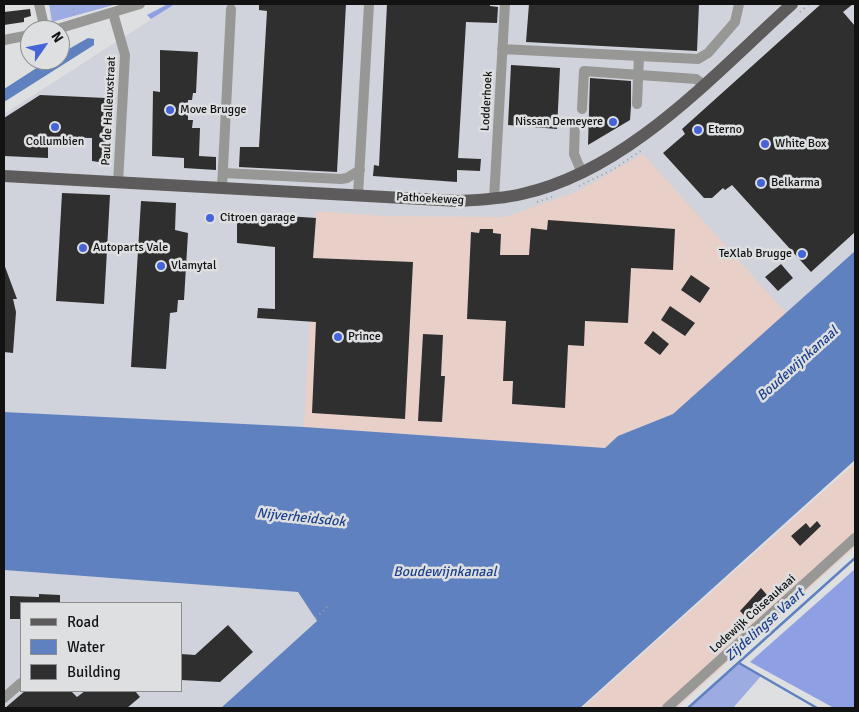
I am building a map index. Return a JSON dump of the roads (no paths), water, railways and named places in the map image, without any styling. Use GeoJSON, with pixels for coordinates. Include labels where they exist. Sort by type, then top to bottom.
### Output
{"type":"FeatureCollection","features":[{"type":"Feature","properties":{"kind":"main road","name":"Pathoekeweg"},"geometry":{"type":"LineString","coordinates":[[4,176],[458,201],[494,199],[543,189],[582,173],[634,143],[789,8]]}},
{"type":"Feature","properties":{"kind":"street"},"geometry":{"type":"LineString","coordinates":[[39,4],[42,20]]}},
{"type":"Feature","properties":{"kind":"street"},"geometry":{"type":"LineString","coordinates":[[70,25],[140,4]]}},
{"type":"Feature","properties":{"kind":"street"},"geometry":{"type":"LineString","coordinates":[[358,195],[369,4]]}},
{"type":"Feature","properties":{"kind":"street","name":"Lodderhoek"},"geometry":{"type":"LineString","coordinates":[[494,199],[505,4]]}},
{"type":"Feature","properties":{"kind":"street"},"geometry":{"type":"LineString","coordinates":[[502,49],[698,59],[704,57],[736,22],[739,4]]}},
{"type":"Feature","properties":{"kind":"street"},"geometry":{"type":"LineString","coordinates":[[222,188],[231,9]]}},
{"type":"Feature","properties":{"kind":"street","name":"Paul de Halleuxstraat"},"geometry":{"type":"LineString","coordinates":[[113,13],[125,55],[118,183]]}},
{"type":"Feature","properties":{"kind":"street"},"geometry":{"type":"LineString","coordinates":[[4,40],[20,37]]}},
{"type":"Feature","properties":{"kind":"street"},"geometry":{"type":"LineString","coordinates":[[637,104],[639,56]]}},
{"type":"Feature","properties":{"kind":"street"},"geometry":{"type":"LineString","coordinates":[[582,109],[584,71],[696,79],[703,84]]}},
{"type":"Feature","properties":{"kind":"street"},"geometry":{"type":"LineString","coordinates":[[575,124],[574,154],[582,173]]}},
{"type":"Feature","properties":{"kind":"street"},"geometry":{"type":"LineString","coordinates":[[223,173],[341,179],[347,178],[360,170]]}},
{"type":"Feature","properties":{"kind":"street","name":"Lodewijk Coiseaukaai"},"geometry":{"type":"LineString","coordinates":[[667,708],[855,538]]}},
{"type":"Feature","properties":{"kind":"street"},"geometry":{"type":"LineString","coordinates":[[4,698],[20,684]]}},
{"type":"Feature","properties":{"kind":"water"},"geometry":{"type":"Polygon","coordinates":[[[88,38],[94,39],[94,45],[70,60],[70,48],[88,38]]]}},
{"type":"Feature","properties":{"kind":"water"},"geometry":{"type":"Polygon","coordinates":[[[33,70],[55,70],[4,102],[4,89],[33,70]]]}},
{"type":"Feature","properties":{"kind":"water","name":"Boudewijnkanaal"},"geometry":{"type":"Polygon","coordinates":[[[855,251],[855,460],[580,708],[221,708],[317,621],[298,592],[4,570],[4,412],[304,427],[605,448],[618,436],[673,414],[855,251]]]}},
{"type":"Feature","properties":{"kind":"waterway","name":"Zijdelingse Vaart"},"geometry":{"type":"LineString","coordinates":[[688,708],[855,558]]}},
{"type":"Feature","properties":{"kind":"waterway"},"geometry":{"type":"LineString","coordinates":[[739,663],[817,708]]}},
{"type":"Feature","properties":{"kind":"place","name":"Move Brugge"},"geometry":{"type":"Point","coordinates":[170,110]}},
{"type":"Feature","properties":{"kind":"place","name":"Nissan Demeyere"},"geometry":{"type":"Point","coordinates":[613,122]}},
{"type":"Feature","properties":{"kind":"place","name":"Collumbien"},"geometry":{"type":"Point","coordinates":[55,127]}},
{"type":"Feature","properties":{"kind":"place","name":"Eterno"},"geometry":{"type":"Point","coordinates":[698,130]}},
{"type":"Feature","properties":{"kind":"place","name":"White Box"},"geometry":{"type":"Point","coordinates":[765,144]}},
{"type":"Feature","properties":{"kind":"place","name":"Belkarma"},"geometry":{"type":"Point","coordinates":[761,183]}},
{"type":"Feature","properties":{"kind":"place","name":"Citroen garage"},"geometry":{"type":"Point","coordinates":[210,218]}},
{"type":"Feature","properties":{"kind":"place","name":"Autoparts Vale"},"geometry":{"type":"Point","coordinates":[83,248]}},
{"type":"Feature","properties":{"kind":"place","name":"TeXlab Brugge"},"geometry":{"type":"Point","coordinates":[802,254]}},
{"type":"Feature","properties":{"kind":"place","name":"Vlamytal"},"geometry":{"type":"Point","coordinates":[161,266]}},
{"type":"Feature","properties":{"kind":"place","name":"Prince"},"geometry":{"type":"Point","coordinates":[338,337]}},
{"type":"Feature","properties":{"kind":"water label","name":"Nijverheidsdok"},"geometry":{"type":"Point","coordinates":[301,518]}}]}
